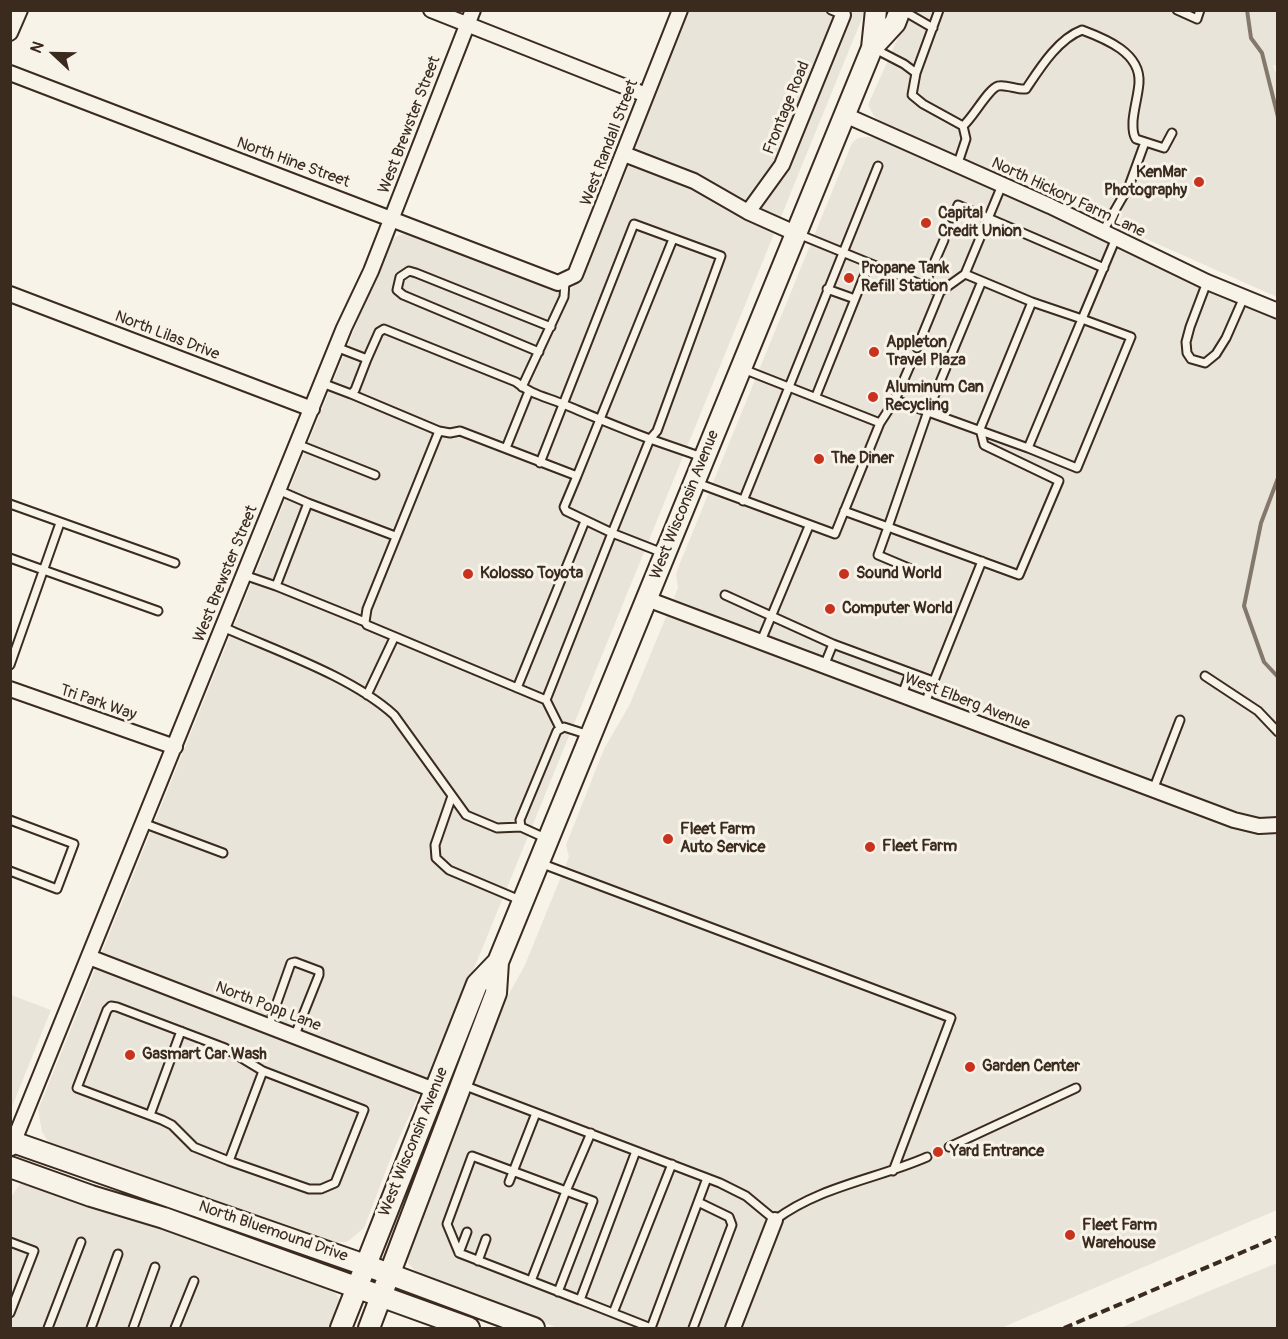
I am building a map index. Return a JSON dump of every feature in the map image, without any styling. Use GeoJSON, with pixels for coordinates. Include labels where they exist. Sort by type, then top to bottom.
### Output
{"type":"FeatureCollection","features":[{"type":"Feature","properties":{"kind":"main road","name":"West Wisconsin Avenue"},"geometry":{"type":"LineString","coordinates":[[369,1329],[496,993],[498,962],[872,48],[876,10]]}},
{"type":"Feature","properties":{"kind":"main road","name":"West Wisconsin Avenue"},"geometry":{"type":"LineString","coordinates":[[872,48],[895,23],[901,10]]}},
{"type":"Feature","properties":{"kind":"main road","name":"West Wisconsin Avenue"},"geometry":{"type":"LineString","coordinates":[[341,1329],[477,984],[498,962]]}},
{"type":"Feature","properties":{"kind":"main road","name":"North Bluemound Drive"},"geometry":{"type":"LineString","coordinates":[[12,1144],[365,1265],[534,1329]]}},
{"type":"Feature","properties":{"kind":"main road","name":"North Bluemound Drive"},"geometry":{"type":"LineString","coordinates":[[10,1167],[357,1286],[469,1329]]}},
{"type":"Feature","properties":{"kind":"street"},"geometry":{"type":"LineString","coordinates":[[10,33],[20,10]]}},
{"type":"Feature","properties":{"kind":"street"},"geometry":{"type":"LineString","coordinates":[[431,10],[646,95]]}},
{"type":"Feature","properties":{"kind":"street","name":"West Brewster Street"},"geometry":{"type":"LineString","coordinates":[[12,1144],[336,347],[392,218],[473,10]]}},
{"type":"Feature","properties":{"kind":"street","name":"West Randall Street"},"geometry":{"type":"LineString","coordinates":[[565,282],[575,275],[680,10]]}},
{"type":"Feature","properties":{"kind":"street","name":"Frontage Road"},"geometry":{"type":"LineString","coordinates":[[748,212],[782,165],[840,12]]}},
{"type":"Feature","properties":{"kind":"street","name":"North Hine Street"},"geometry":{"type":"LineString","coordinates":[[10,73],[551,280],[565,282]]}},
{"type":"Feature","properties":{"kind":"street","name":"North Hickory Farm Lane"},"geometry":{"type":"LineString","coordinates":[[845,115],[1103,231],[1207,282],[1278,311]]}},
{"type":"Feature","properties":{"kind":"street"},"geometry":{"type":"LineString","coordinates":[[624,154],[694,181],[748,212],[795,233]]}},
{"type":"Feature","properties":{"kind":"street","name":"North Lilas Drive"},"geometry":{"type":"LineString","coordinates":[[10,294],[312,409]]}},
{"type":"Feature","properties":{"kind":"street","name":"West Elberg Avenue"},"geometry":{"type":"LineString","coordinates":[[647,599],[1245,824],[1278,825]]}},
{"type":"Feature","properties":{"kind":"street","name":"Tri Park Way"},"geometry":{"type":"LineString","coordinates":[[10,689],[174,747]]}},
{"type":"Feature","properties":{"kind":"street","name":"North Popp Lane"},"geometry":{"type":"LineString","coordinates":[[89,957],[434,1090]]}},
{"type":"Feature","properties":{"kind":"street"},"geometry":{"type":"LineString","coordinates":[[732,1329],[775,1220]]}},
{"type":"Feature","properties":{"kind":"lane"},"geometry":{"type":"LineString","coordinates":[[901,10],[933,28]]}},
{"type":"Feature","properties":{"kind":"lane"},"geometry":{"type":"LineString","coordinates":[[939,10],[916,73],[912,95],[923,104],[963,126],[966,139],[957,166]]}},
{"type":"Feature","properties":{"kind":"lane"},"geometry":{"type":"LineString","coordinates":[[1177,10],[1197,19],[1200,10]]}},
{"type":"Feature","properties":{"kind":"lane"},"geometry":{"type":"LineString","coordinates":[[963,126],[972,119],[992,88],[1000,85],[1026,89],[1052,54],[1072,34],[1082,30],[1108,39],[1135,62],[1139,81],[1133,135],[1145,142],[1164,148],[1172,133]]}},
{"type":"Feature","properties":{"kind":"lane"},"geometry":{"type":"LineString","coordinates":[[872,48],[904,64],[916,73]]}},
{"type":"Feature","properties":{"kind":"lane"},"geometry":{"type":"LineString","coordinates":[[1103,231],[1129,186],[1145,142]]}},
{"type":"Feature","properties":{"kind":"lane"},"geometry":{"type":"LineString","coordinates":[[743,501],[789,386],[823,310],[827,289],[878,166]]}},
{"type":"Feature","properties":{"kind":"lane"},"geometry":{"type":"LineString","coordinates":[[918,348],[940,292],[965,274],[1002,185]]}},
{"type":"Feature","properties":{"kind":"lane"},"geometry":{"type":"LineString","coordinates":[[952,218],[957,205],[1104,268]]}},
{"type":"Feature","properties":{"kind":"lane"},"geometry":{"type":"LineString","coordinates":[[540,463],[634,224],[721,256],[657,431],[650,439],[546,699]]}},
{"type":"Feature","properties":{"kind":"lane"},"geometry":{"type":"LineString","coordinates":[[795,233],[940,292]]}},
{"type":"Feature","properties":{"kind":"lane"},"geometry":{"type":"LineString","coordinates":[[665,554],[569,514],[564,507],[673,238]]}},
{"type":"Feature","properties":{"kind":"lane"},"geometry":{"type":"LineString","coordinates":[[1028,448],[1116,238]]}},
{"type":"Feature","properties":{"kind":"lane"},"geometry":{"type":"LineString","coordinates":[[924,286],[944,240]]}},
{"type":"Feature","properties":{"kind":"lane"},"geometry":{"type":"LineString","coordinates":[[816,396],[843,318],[855,299],[869,264]]}},
{"type":"Feature","properties":{"kind":"lane"},"geometry":{"type":"LineString","coordinates":[[539,352],[403,295],[397,290],[400,277],[409,271],[416,273],[551,327]]}},
{"type":"Feature","properties":{"kind":"lane"},"geometry":{"type":"LineString","coordinates":[[895,400],[980,429],[1077,468],[1131,337],[1032,302],[965,274]]}},
{"type":"Feature","properties":{"kind":"lane"},"geometry":{"type":"LineString","coordinates":[[923,574],[878,555],[928,411],[982,281]]}},
{"type":"Feature","properties":{"kind":"lane"},"geometry":{"type":"LineString","coordinates":[[506,448],[539,352],[564,297],[565,282]]}},
{"type":"Feature","properties":{"kind":"lane"},"geometry":{"type":"LineString","coordinates":[[1207,282],[1186,342],[1187,353],[1196,362],[1211,361],[1244,297]]}},
{"type":"Feature","properties":{"kind":"lane"},"geometry":{"type":"LineString","coordinates":[[827,289],[855,299]]}},
{"type":"Feature","properties":{"kind":"lane"},"geometry":{"type":"LineString","coordinates":[[844,511],[1019,575],[1059,481],[984,445],[980,429],[1032,302]]}},
{"type":"Feature","properties":{"kind":"lane"},"geometry":{"type":"LineString","coordinates":[[351,394],[355,390],[380,332],[384,329],[516,382],[526,389],[600,420],[704,458]]}},
{"type":"Feature","properties":{"kind":"lane"},"geometry":{"type":"LineString","coordinates":[[336,347],[367,359]]}},
{"type":"Feature","properties":{"kind":"lane"},"geometry":{"type":"LineString","coordinates":[[694,482],[835,534],[880,423],[895,400],[912,361]]}},
{"type":"Feature","properties":{"kind":"lane"},"geometry":{"type":"LineString","coordinates":[[740,368],[880,423]]}},
{"type":"Feature","properties":{"kind":"lane"},"geometry":{"type":"LineString","coordinates":[[322,383],[439,431],[450,434],[460,431],[577,476]]}},
{"type":"Feature","properties":{"kind":"lane"},"geometry":{"type":"LineString","coordinates":[[365,622],[367,609],[395,536],[439,431]]}},
{"type":"Feature","properties":{"kind":"lane"},"geometry":{"type":"LineString","coordinates":[[297,444],[375,475]]}},
{"type":"Feature","properties":{"kind":"lane"},"geometry":{"type":"LineString","coordinates":[[278,490],[395,536]]}},
{"type":"Feature","properties":{"kind":"lane"},"geometry":{"type":"LineString","coordinates":[[276,586],[308,503]]}},
{"type":"Feature","properties":{"kind":"lane"},"geometry":{"type":"LineString","coordinates":[[10,504],[175,563]]}},
{"type":"Feature","properties":{"kind":"lane"},"geometry":{"type":"LineString","coordinates":[[517,688],[585,521]]}},
{"type":"Feature","properties":{"kind":"lane"},"geometry":{"type":"LineString","coordinates":[[10,665],[60,523]]}},
{"type":"Feature","properties":{"kind":"lane"},"geometry":{"type":"LineString","coordinates":[[761,641],[809,526]]}},
{"type":"Feature","properties":{"kind":"lane"},"geometry":{"type":"LineString","coordinates":[[10,558],[158,611]]}},
{"type":"Feature","properties":{"kind":"lane"},"geometry":{"type":"LineString","coordinates":[[925,703],[982,561]]}},
{"type":"Feature","properties":{"kind":"lane"},"geometry":{"type":"LineString","coordinates":[[244,575],[365,622],[367,626],[394,638],[546,699],[560,728],[520,820],[521,827]]}},
{"type":"Feature","properties":{"kind":"lane"},"geometry":{"type":"LineString","coordinates":[[725,595],[833,644],[933,681]]}},
{"type":"Feature","properties":{"kind":"lane"},"geometry":{"type":"LineString","coordinates":[[223,627],[368,695],[394,715],[466,815],[497,828],[521,827],[548,839]]}},
{"type":"Feature","properties":{"kind":"lane"},"geometry":{"type":"LineString","coordinates":[[368,695],[394,638]]}},
{"type":"Feature","properties":{"kind":"lane"},"geometry":{"type":"LineString","coordinates":[[824,666],[833,644]]}},
{"type":"Feature","properties":{"kind":"lane"},"geometry":{"type":"LineString","coordinates":[[902,694],[910,673]]}},
{"type":"Feature","properties":{"kind":"lane"},"geometry":{"type":"LineString","coordinates":[[1205,676],[1258,711],[1278,732]]}},
{"type":"Feature","properties":{"kind":"lane"},"geometry":{"type":"LineString","coordinates":[[1153,790],[1180,720]]}},
{"type":"Feature","properties":{"kind":"lane"},"geometry":{"type":"LineString","coordinates":[[560,728],[572,728],[590,735]]}},
{"type":"Feature","properties":{"kind":"lane"},"geometry":{"type":"LineString","coordinates":[[452,796],[435,845],[436,858],[449,870],[522,901]]}},
{"type":"Feature","properties":{"kind":"lane"},"geometry":{"type":"LineString","coordinates":[[10,820],[74,844],[57,889],[10,872]]}},
{"type":"Feature","properties":{"kind":"lane"},"geometry":{"type":"LineString","coordinates":[[143,823],[223,853]]}},
{"type":"Feature","properties":{"kind":"lane"},"geometry":{"type":"LineString","coordinates":[[538,862],[951,1018],[893,1171]]}},
{"type":"Feature","properties":{"kind":"lane"},"geometry":{"type":"LineString","coordinates":[[269,1025],[291,963],[295,962],[319,971],[320,975],[295,1035]]}},
{"type":"Feature","properties":{"kind":"lane"},"geometry":{"type":"LineString","coordinates":[[111,1006],[225,1048],[263,1071],[364,1110],[335,1183],[321,1189],[309,1189],[229,1161],[194,1147],[172,1125],[77,1088],[107,1010],[111,1006]]}},
{"type":"Feature","properties":{"kind":"lane"},"geometry":{"type":"LineString","coordinates":[[150,1115],[181,1031]]}},
{"type":"Feature","properties":{"kind":"lane"},"geometry":{"type":"LineString","coordinates":[[229,1161],[263,1071]]}},
{"type":"Feature","properties":{"kind":"lane"},"geometry":{"type":"LineString","coordinates":[[461,1084],[707,1178],[746,1196],[775,1220],[798,1205],[843,1185],[893,1171],[927,1157]]}},
{"type":"Feature","properties":{"kind":"lane"},"geometry":{"type":"LineString","coordinates":[[949,1147],[1076,1088]]}},
{"type":"Feature","properties":{"kind":"lane"},"geometry":{"type":"LineString","coordinates":[[509,1182],[536,1113]]}},
{"type":"Feature","properties":{"kind":"lane"},"geometry":{"type":"LineString","coordinates":[[531,1281],[591,1133]]}},
{"type":"Feature","properties":{"kind":"lane"},"geometry":{"type":"LineString","coordinates":[[580,1300],[636,1151]]}},
{"type":"Feature","properties":{"kind":"lane"},"geometry":{"type":"LineString","coordinates":[[558,1292],[593,1201],[472,1156],[447,1224],[459,1253],[478,1261],[531,1281],[558,1292],[652,1328],[707,1178]]}},
{"type":"Feature","properties":{"kind":"lane"},"geometry":{"type":"LineString","coordinates":[[613,1313],[672,1164]]}},
{"type":"Feature","properties":{"kind":"lane"},"geometry":{"type":"LineString","coordinates":[[490,1174],[494,1165]]}},
{"type":"Feature","properties":{"kind":"lane"},"geometry":{"type":"LineString","coordinates":[[693,1329],[732,1225],[729,1217],[698,1202]]}},
{"type":"Feature","properties":{"kind":"lane"},"geometry":{"type":"LineString","coordinates":[[459,1253],[467,1232]]}},
{"type":"Feature","properties":{"kind":"lane"},"geometry":{"type":"LineString","coordinates":[[478,1261],[486,1239]]}},
{"type":"Feature","properties":{"kind":"lane"},"geometry":{"type":"LineString","coordinates":[[10,1242],[34,1251],[10,1313]]}},
{"type":"Feature","properties":{"kind":"lane"},"geometry":{"type":"LineString","coordinates":[[48,1329],[81,1242]]}},
{"type":"Feature","properties":{"kind":"lane"},"geometry":{"type":"LineString","coordinates":[[91,1329],[118,1254]]}},
{"type":"Feature","properties":{"kind":"lane"},"geometry":{"type":"LineString","coordinates":[[133,1329],[155,1266]]}},
{"type":"Feature","properties":{"kind":"lane"},"geometry":{"type":"LineString","coordinates":[[175,1329],[194,1281]]}},
{"type":"Feature","properties":{"kind":"shaded area"},"geometry":{"type":"Polygon","coordinates":[[[684,11],[865,11],[453,1020],[395,1147],[364,1228],[347,1242],[330,1242],[60,1148],[48,1141],[42,1132],[38,1110],[390,241],[399,235],[410,233],[555,291],[571,289],[582,278],[620,188],[684,11]]]}},
{"type":"Feature","properties":{"kind":"shaded area"},"geometry":{"type":"Polygon","coordinates":[[[910,11],[1277,11],[1277,66],[1273,65],[1278,80],[1277,297],[1144,238],[1140,250],[1277,311],[1277,1210],[1001,1328],[558,1328],[420,1276],[408,1263],[409,1244],[495,1019],[525,965],[569,857],[566,845],[604,749],[630,704],[678,588],[676,574],[680,563],[852,143],[858,138],[868,137],[901,141],[874,116],[868,105],[910,11]]]}},
{"type":"Feature","properties":{"kind":"shaded area"},"geometry":{"type":"Polygon","coordinates":[[[11,995],[51,1010],[11,1109],[11,995]]]}},
{"type":"Feature","properties":{"kind":"shaded area"},"geometry":{"type":"Polygon","coordinates":[[[37,1178],[331,1287],[340,1300],[334,1328],[11,1328],[11,1197],[20,1184],[37,1178]]]}},
{"type":"Feature","properties":{"kind":"shaded area"},"geometry":{"type":"Polygon","coordinates":[[[1277,1263],[1277,1328],[1120,1328],[1277,1263]]]}},
{"type":"Feature","properties":{"kind":"waterway"},"geometry":{"type":"LineString","coordinates":[[1247,10],[1251,38],[1262,53],[1278,117]]}},
{"type":"Feature","properties":{"kind":"waterway"},"geometry":{"type":"LineString","coordinates":[[1278,478],[1261,523],[1244,606],[1264,662],[1278,677]]}},
{"type":"Feature","properties":{"kind":"railway"},"geometry":{"type":"LineString","coordinates":[[1064,1328],[1278,1237]]}},
{"type":"Feature","properties":{"kind":"place","name":"KenMar Photography"},"geometry":{"type":"Point","coordinates":[1199,182]}},
{"type":"Feature","properties":{"kind":"place","name":"Capital Credit Union"},"geometry":{"type":"Point","coordinates":[926,223]}},
{"type":"Feature","properties":{"kind":"place","name":"Propane Tank Refill Station"},"geometry":{"type":"Point","coordinates":[849,278]}},
{"type":"Feature","properties":{"kind":"place","name":"Appleton Travel Plaza"},"geometry":{"type":"Point","coordinates":[874,352]}},
{"type":"Feature","properties":{"kind":"place","name":"Aluminum Can Recycling"},"geometry":{"type":"Point","coordinates":[873,397]}},
{"type":"Feature","properties":{"kind":"place","name":"The Diner"},"geometry":{"type":"Point","coordinates":[819,459]}},
{"type":"Feature","properties":{"kind":"place","name":"Kolosso Toyota"},"geometry":{"type":"Point","coordinates":[468,574]}},
{"type":"Feature","properties":{"kind":"place","name":"Sound World"},"geometry":{"type":"Point","coordinates":[844,574]}},
{"type":"Feature","properties":{"kind":"place","name":"Computer World"},"geometry":{"type":"Point","coordinates":[830,609]}},
{"type":"Feature","properties":{"kind":"place","name":"Fleet Farm Auto Service"},"geometry":{"type":"Point","coordinates":[668,839]}},
{"type":"Feature","properties":{"kind":"place","name":"Fleet Farm"},"geometry":{"type":"Point","coordinates":[870,847]}},
{"type":"Feature","properties":{"kind":"place","name":"Gasmart Car Wash"},"geometry":{"type":"Point","coordinates":[130,1055]}},
{"type":"Feature","properties":{"kind":"place","name":"Garden Center"},"geometry":{"type":"Point","coordinates":[970,1067]}},
{"type":"Feature","properties":{"kind":"place","name":"Yard Entrance"},"geometry":{"type":"Point","coordinates":[938,1152]}},
{"type":"Feature","properties":{"kind":"place","name":"Fleet Farm Warehouse"},"geometry":{"type":"Point","coordinates":[1070,1235]}}]}
